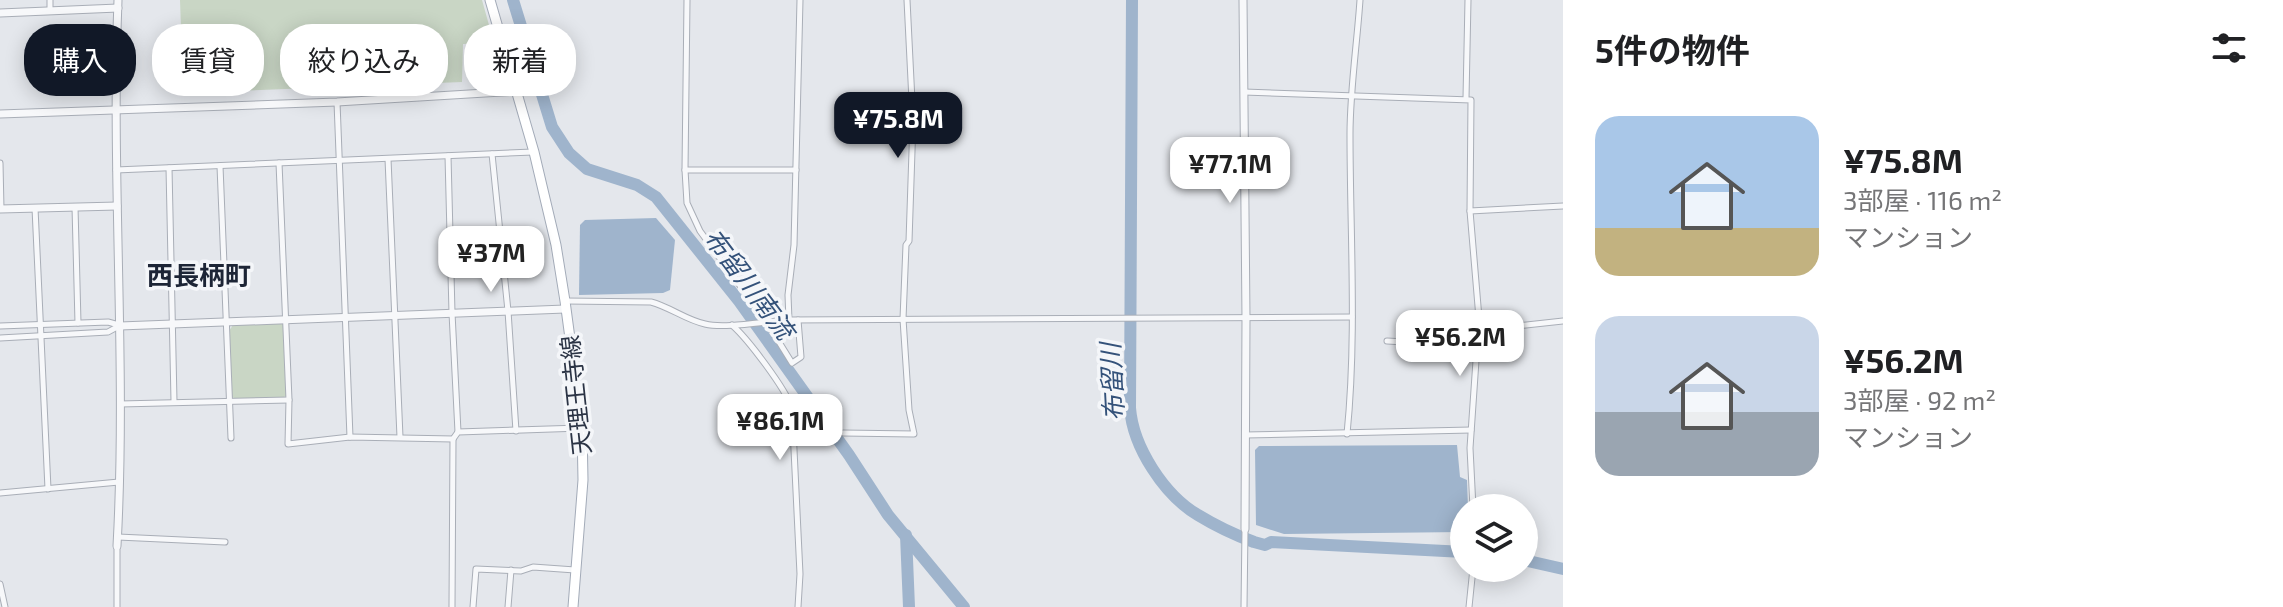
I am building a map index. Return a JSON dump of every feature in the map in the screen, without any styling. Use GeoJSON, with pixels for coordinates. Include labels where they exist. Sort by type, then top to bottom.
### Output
{"type":"FeatureCollection","features":[{"type":"Feature","properties":{"kind":"main road","name":"天理王寺線"},"geometry":{"type":"LineString","coordinates":[[490,0],[497,24]]}},
{"type":"Feature","properties":{"kind":"main road","name":"天理王寺線"},"geometry":{"type":"LineString","coordinates":[[518,96],[556,245],[582,428],[583,480],[573,607]]}},
{"type":"Feature","properties":{"kind":"street"},"geometry":{"type":"LineString","coordinates":[[50,0],[50,11]]}},
{"type":"Feature","properties":{"kind":"street"},"geometry":{"type":"LineString","coordinates":[[687,0],[687,203],[700,231],[792,363],[801,357],[798,320]]}},
{"type":"Feature","properties":{"kind":"street"},"geometry":{"type":"LineString","coordinates":[[789,320],[788,295],[794,245],[800,0]]}},
{"type":"Feature","properties":{"kind":"street"},"geometry":{"type":"LineString","coordinates":[[843,433],[914,434],[909,410],[903,319],[913,121],[907,0]]}},
{"type":"Feature","properties":{"kind":"street"},"geometry":{"type":"LineString","coordinates":[[1243,0],[1246,318],[1244,607]]}},
{"type":"Feature","properties":{"kind":"street"},"geometry":{"type":"LineString","coordinates":[[1347,434],[1351,399],[1352,317],[1350,130],[1360,0]]}},
{"type":"Feature","properties":{"kind":"street"},"geometry":{"type":"LineString","coordinates":[[1466,98],[1468,0]]}},
{"type":"Feature","properties":{"kind":"street"},"geometry":{"type":"LineString","coordinates":[[0,13],[118,4],[115,111],[120,326],[117,607]]}},
{"type":"Feature","properties":{"kind":"street"},"geometry":{"type":"LineString","coordinates":[[1244,92],[1471,100],[1470,211],[1480,330],[1471,430],[1473,494]]}},
{"type":"Feature","properties":{"kind":"street"},"geometry":{"type":"LineString","coordinates":[[0,114],[464,94]]}},
{"type":"Feature","properties":{"kind":"street"},"geometry":{"type":"LineString","coordinates":[[337,102],[350,437]]}},
{"type":"Feature","properties":{"kind":"street"},"geometry":{"type":"LineString","coordinates":[[115,170],[534,152]]}},
{"type":"Feature","properties":{"kind":"street"},"geometry":{"type":"LineString","coordinates":[[492,154],[516,431]]}},
{"type":"Feature","properties":{"kind":"street"},"geometry":{"type":"LineString","coordinates":[[448,156],[458,432],[453,439],[452,607]]}},
{"type":"Feature","properties":{"kind":"street"},"geometry":{"type":"LineString","coordinates":[[388,159],[400,438]]}},
{"type":"Feature","properties":{"kind":"street"},"geometry":{"type":"LineString","coordinates":[[0,163],[1,209],[117,206]]}},
{"type":"Feature","properties":{"kind":"street"},"geometry":{"type":"LineString","coordinates":[[279,163],[289,400],[288,444],[350,437],[453,439]]}},
{"type":"Feature","properties":{"kind":"street"},"geometry":{"type":"LineString","coordinates":[[220,166],[231,438]]}},
{"type":"Feature","properties":{"kind":"street"},"geometry":{"type":"LineString","coordinates":[[169,168],[174,401]]}},
{"type":"Feature","properties":{"kind":"street"},"geometry":{"type":"LineString","coordinates":[[685,170],[796,170]]}},
{"type":"Feature","properties":{"kind":"street"},"geometry":{"type":"LineString","coordinates":[[1470,211],[1563,206]]}},
{"type":"Feature","properties":{"kind":"street"},"geometry":{"type":"LineString","coordinates":[[75,207],[78,323]]}},
{"type":"Feature","properties":{"kind":"street"},"geometry":{"type":"LineString","coordinates":[[35,208],[48,489]]}},
{"type":"Feature","properties":{"kind":"street"},"geometry":{"type":"LineString","coordinates":[[0,326],[108,322],[120,326],[286,320],[508,311],[642,301],[709,325],[789,320],[1352,317]]}},
{"type":"Feature","properties":{"kind":"street"},"geometry":{"type":"LineString","coordinates":[[1480,330],[1563,321]]}},
{"type":"Feature","properties":{"kind":"street"},"geometry":{"type":"LineString","coordinates":[[734,324],[792,408],[800,574],[798,607]]}},
{"type":"Feature","properties":{"kind":"street"},"geometry":{"type":"LineString","coordinates":[[0,338],[108,332],[120,326]]}},
{"type":"Feature","properties":{"kind":"street"},"geometry":{"type":"LineString","coordinates":[[1387,341],[1477,346]]}},
{"type":"Feature","properties":{"kind":"street"},"geometry":{"type":"LineString","coordinates":[[120,404],[289,400]]}},
{"type":"Feature","properties":{"kind":"street"},"geometry":{"type":"LineString","coordinates":[[458,432],[582,428]]}},
{"type":"Feature","properties":{"kind":"street"},"geometry":{"type":"LineString","coordinates":[[1245,435],[1471,430]]}},
{"type":"Feature","properties":{"kind":"street"},"geometry":{"type":"LineString","coordinates":[[0,493],[119,482]]}},
{"type":"Feature","properties":{"kind":"street"},"geometry":{"type":"LineString","coordinates":[[118,537],[225,542]]}},
{"type":"Feature","properties":{"kind":"street"},"geometry":{"type":"LineString","coordinates":[[473,607],[476,569],[521,571],[533,567],[576,570]]}},
{"type":"Feature","properties":{"kind":"street"},"geometry":{"type":"LineString","coordinates":[[508,607],[511,570]]}},
{"type":"Feature","properties":{"kind":"street"},"geometry":{"type":"LineString","coordinates":[[1469,607],[1472,582]]}},
{"type":"Feature","properties":{"kind":"street"},"geometry":{"type":"LineString","coordinates":[[0,584],[5,607]]}},
{"type":"Feature","properties":{"kind":"green space"},"geometry":{"type":"Polygon","coordinates":[[[180,0],[482,0],[489,24],[464,24],[462,82],[448,83],[448,24],[280,24],[280,89],[264,90],[264,24],[181,24],[180,0]]]}},
{"type":"Feature","properties":{"kind":"green space"},"geometry":{"type":"Polygon","coordinates":[[[285,322],[288,395],[236,399],[230,396],[227,334],[233,325],[285,322]]]}},
{"type":"Feature","properties":{"kind":"water"},"geometry":{"type":"Polygon","coordinates":[[[656,218],[675,240],[670,290],[663,293],[579,295],[580,225],[585,220],[656,218]]]}},
{"type":"Feature","properties":{"kind":"water"},"geometry":{"type":"Polygon","coordinates":[[[1457,445],[1460,477],[1467,480],[1468,494],[1450,494],[1450,532],[1284,534],[1256,525],[1255,450],[1259,446],[1457,445]]]}},
{"type":"Feature","properties":{"kind":"waterway","name":"布留川南流"},"geometry":{"type":"LineString","coordinates":[[513,0],[552,127],[569,153],[587,169],[637,185],[656,197],[739,301],[888,515],[964,607]]}},
{"type":"Feature","properties":{"kind":"waterway","name":"布留川"},"geometry":{"type":"LineString","coordinates":[[1132,0],[1130,408],[1137,438],[1152,469],[1185,506],[1254,542],[1265,545],[1271,542],[1450,551]]}},
{"type":"Feature","properties":{"kind":"waterway"},"geometry":{"type":"LineString","coordinates":[[906,535],[909,607]]}},
{"type":"Feature","properties":{"kind":"waterway","name":"布留川"},"geometry":{"type":"LineString","coordinates":[[1538,563],[1563,569]]}},
{"type":"Feature","properties":{"kind":"district","name":"西長柄町"},"geometry":{"type":"Point","coordinates":[199,274]}}]}
